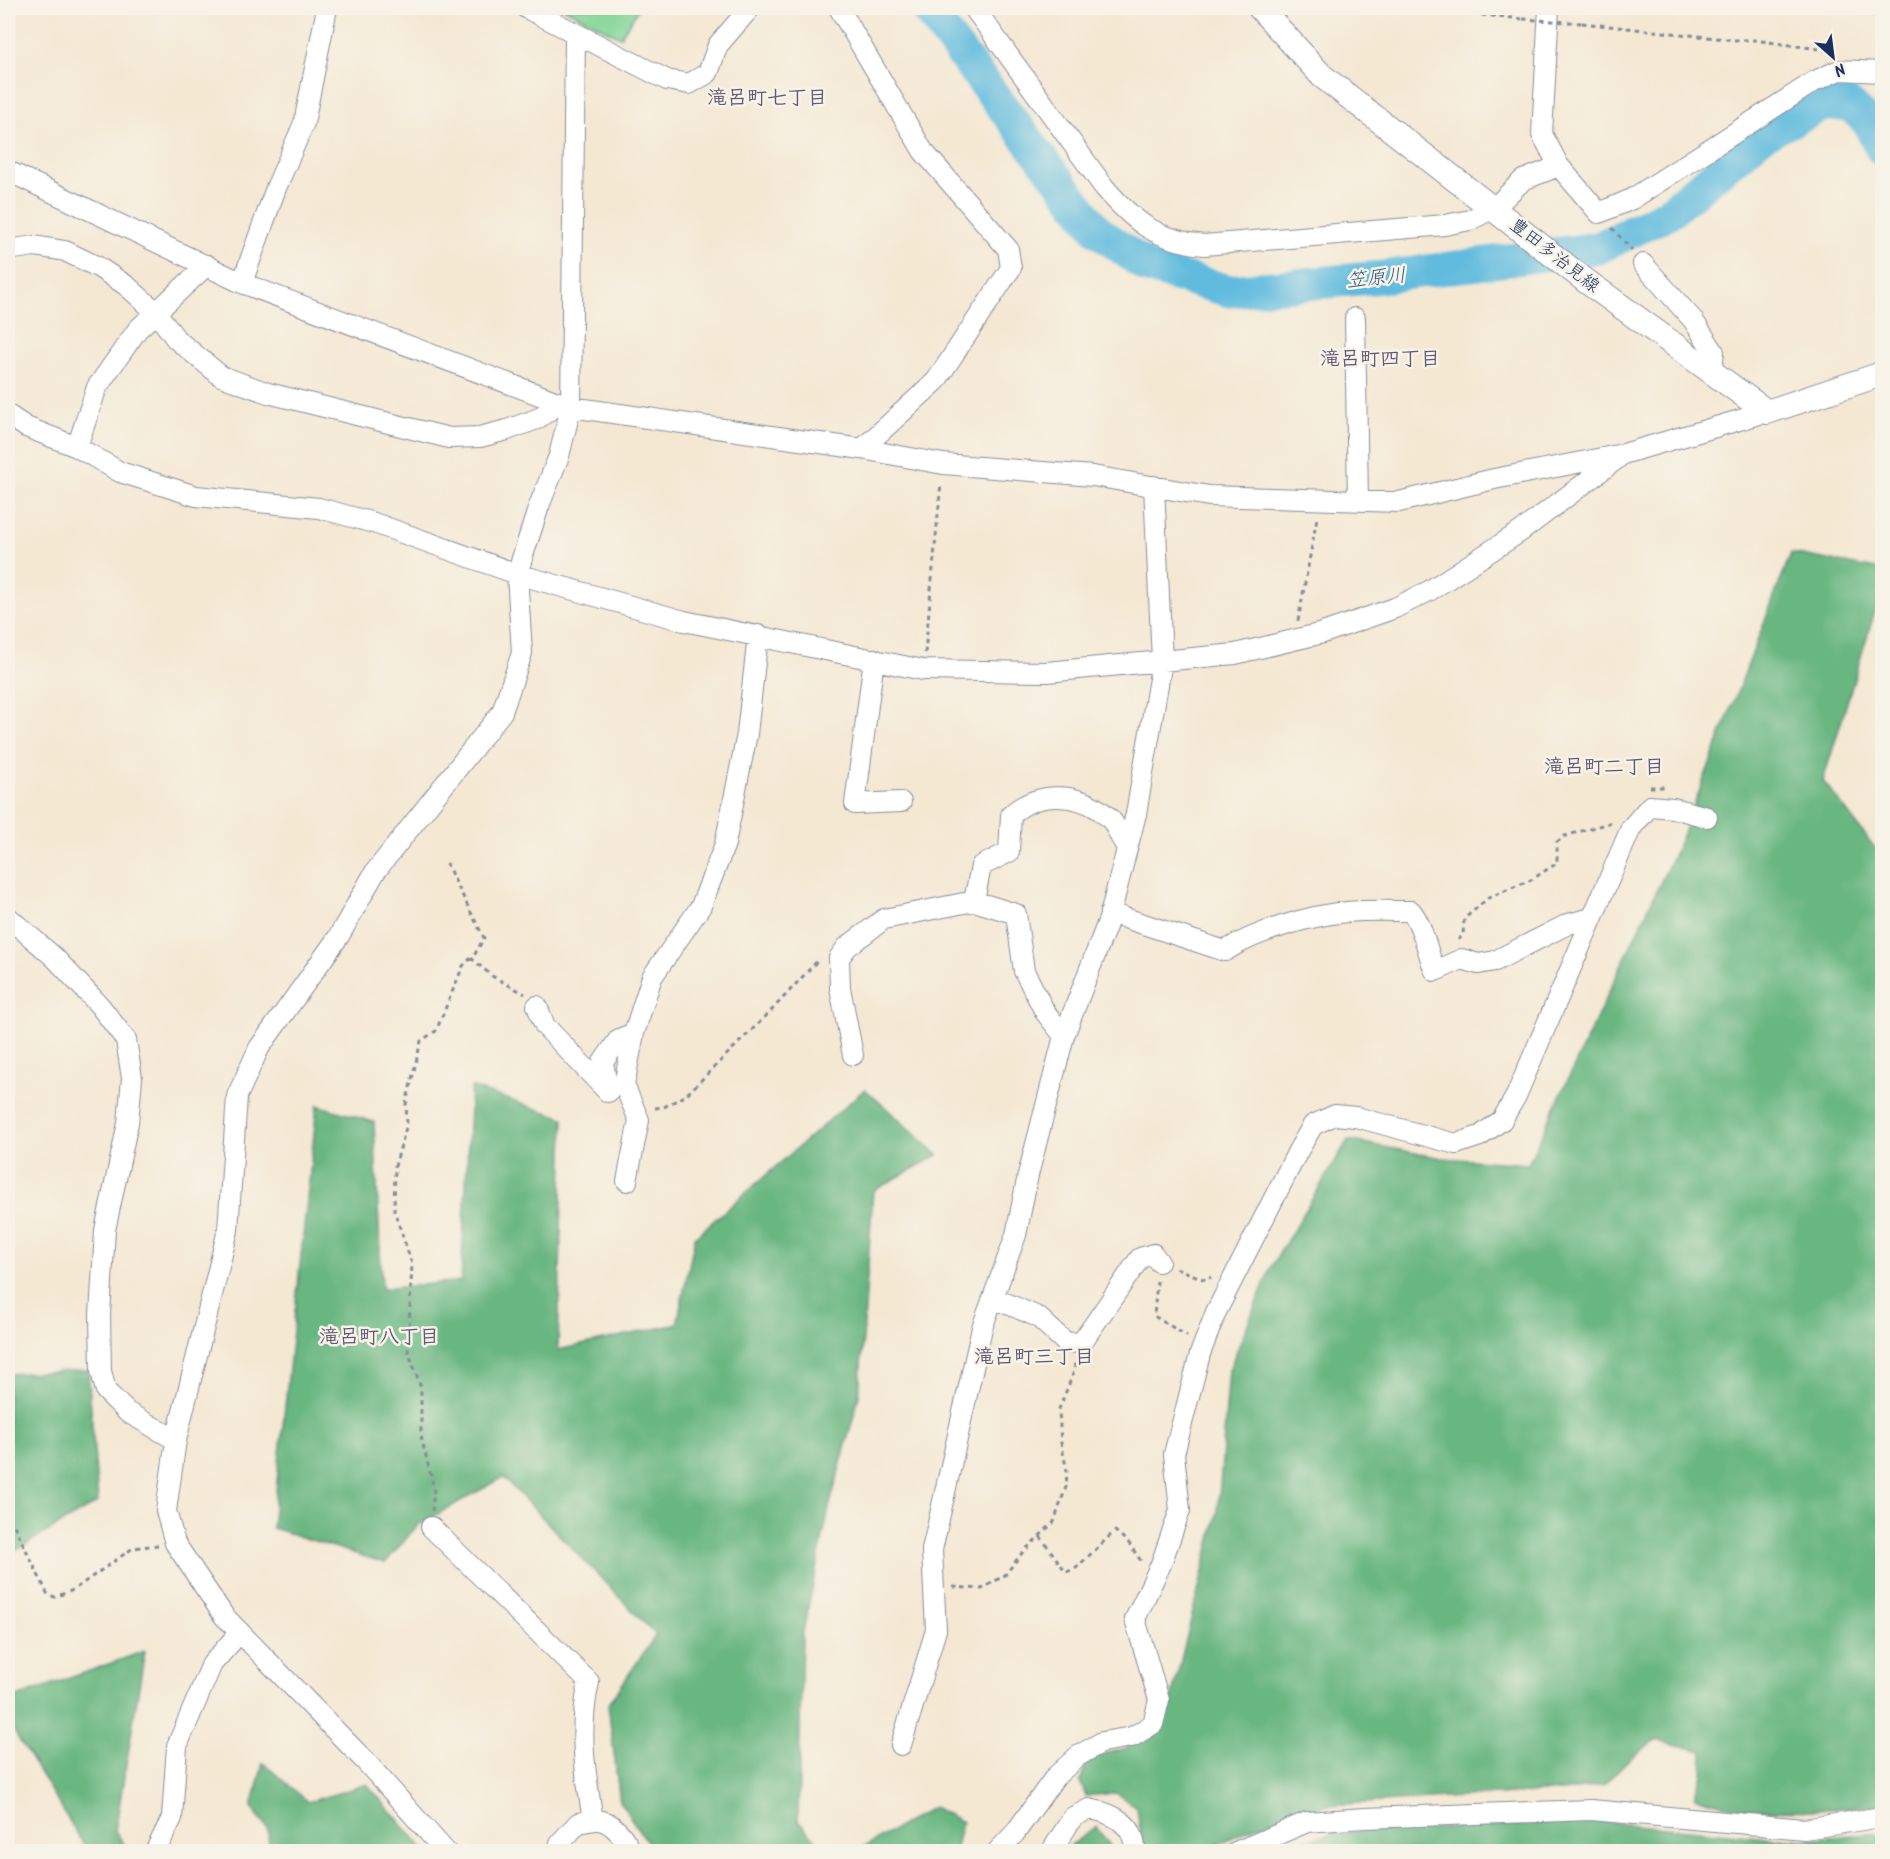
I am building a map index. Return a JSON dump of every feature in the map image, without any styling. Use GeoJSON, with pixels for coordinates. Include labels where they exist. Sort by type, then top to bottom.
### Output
{"type":"FeatureCollection","features":[{"type":"Feature","properties":{"kind":"main road","name":"豊田多治見線"},"geometry":{"type":"LineString","coordinates":[[1260,8],[1322,76],[1586,281],[1767,412]]}},
{"type":"Feature","properties":{"kind":"main road"},"geometry":{"type":"LineString","coordinates":[[1767,412],[1882,374]]}},
{"type":"Feature","properties":{"kind":"street"},"geometry":{"type":"LineString","coordinates":[[242,283],[276,188],[304,123],[327,8]]}},
{"type":"Feature","properties":{"kind":"street"},"geometry":{"type":"LineString","coordinates":[[526,8],[668,80],[689,84],[708,73],[718,45],[750,8]]}},
{"type":"Feature","properties":{"kind":"street"},"geometry":{"type":"LineString","coordinates":[[839,8],[923,150],[1008,249],[1011,268],[936,381],[862,449]]}},
{"type":"Feature","properties":{"kind":"street"},"geometry":{"type":"LineString","coordinates":[[974,8],[1104,187],[1124,211],[1162,237],[1180,243],[1204,245],[1445,225],[1502,214],[1523,180],[1559,166]]}},
{"type":"Feature","properties":{"kind":"street"},"geometry":{"type":"LineString","coordinates":[[1549,8],[1542,134],[1559,166],[1599,213],[1642,194],[1815,81],[1839,70],[1882,72]]}},
{"type":"Feature","properties":{"kind":"street"},"geometry":{"type":"LineString","coordinates":[[446,1851],[367,1763],[224,1616],[175,1544],[166,1511],[176,1440],[228,1230],[237,1096],[259,1048],[339,936],[375,872],[502,712],[522,653],[517,574],[539,506],[559,456],[566,405],[575,33]]}},
{"type":"Feature","properties":{"kind":"street"},"geometry":{"type":"LineString","coordinates":[[8,171],[242,283],[566,405],[862,449],[943,464],[1093,476],[1209,496],[1399,502],[1494,479],[1623,454],[1767,412]]}},
{"type":"Feature","properties":{"kind":"street"},"geometry":{"type":"LineString","coordinates":[[8,250],[34,246],[65,251],[98,267],[127,286],[156,312],[176,339],[221,376],[268,393],[448,438],[480,437],[537,419],[566,405]]}},
{"type":"Feature","properties":{"kind":"street"},"geometry":{"type":"LineString","coordinates":[[1643,264],[1693,320],[1714,352],[1711,372]]}},
{"type":"Feature","properties":{"kind":"street"},"geometry":{"type":"LineString","coordinates":[[77,447],[96,387],[138,329],[207,265]]}},
{"type":"Feature","properties":{"kind":"street"},"geometry":{"type":"LineString","coordinates":[[1355,318],[1358,500]]}},
{"type":"Feature","properties":{"kind":"street"},"geometry":{"type":"LineString","coordinates":[[8,415],[26,427],[77,447],[120,472],[196,496],[320,508],[374,523],[517,574],[684,621],[923,670],[1047,672],[1235,654],[1323,633],[1395,608],[1429,591],[1520,532],[1623,454]]}},
{"type":"Feature","properties":{"kind":"street"},"geometry":{"type":"LineString","coordinates":[[901,1745],[936,1630],[932,1550],[982,1328],[1016,1235],[1028,1175],[1064,1036],[1110,913],[1136,814],[1162,661],[1154,486]]}},
{"type":"Feature","properties":{"kind":"street"},"geometry":{"type":"LineString","coordinates":[[627,1181],[639,1120],[624,1085],[634,1033],[652,977],[701,906],[724,843],[747,734],[758,635]]}},
{"type":"Feature","properties":{"kind":"street"},"geometry":{"type":"LineString","coordinates":[[874,659],[855,804],[901,802]]}},
{"type":"Feature","properties":{"kind":"street"},"geometry":{"type":"LineString","coordinates":[[974,901],[981,866],[1009,852],[1011,815],[1019,807],[1051,796],[1077,799],[1112,821],[1118,837],[1127,847]]}},
{"type":"Feature","properties":{"kind":"street"},"geometry":{"type":"LineString","coordinates":[[998,1851],[1015,1833],[1055,1777],[1078,1756],[1102,1742],[1132,1737],[1153,1724],[1159,1700],[1135,1619],[1157,1571],[1180,1510],[1174,1454],[1203,1344],[1216,1312],[1313,1125],[1335,1115],[1356,1117],[1456,1144],[1480,1136],[1502,1120],[1516,1096],[1631,828],[1650,806],[1673,808],[1707,817]]}},
{"type":"Feature","properties":{"kind":"street"},"geometry":{"type":"LineString","coordinates":[[853,1055],[840,988],[839,958],[847,947],[884,919],[974,901],[1016,914],[1024,971],[1045,1012],[1064,1036]]}},
{"type":"Feature","properties":{"kind":"street"},"geometry":{"type":"LineString","coordinates":[[1110,913],[1225,951],[1251,936],[1328,915],[1347,911],[1411,911],[1419,921],[1422,940],[1435,970],[1462,959],[1478,964],[1495,961],[1568,924],[1592,918]]}},
{"type":"Feature","properties":{"kind":"street"},"geometry":{"type":"LineString","coordinates":[[8,917],[55,958],[100,1006],[126,1040],[132,1078],[129,1123],[105,1230],[100,1315],[101,1371],[106,1391],[127,1412],[176,1440]]}},
{"type":"Feature","properties":{"kind":"street"},"geometry":{"type":"LineString","coordinates":[[537,1006],[545,1026],[608,1092],[603,1062],[619,1039],[634,1033]]}},
{"type":"Feature","properties":{"kind":"street"},"geometry":{"type":"LineString","coordinates":[[994,1298],[1038,1317],[1066,1343],[1082,1342],[1140,1258],[1153,1254],[1159,1262]]}},
{"type":"Feature","properties":{"kind":"street"},"geometry":{"type":"LineString","coordinates":[[431,1527],[589,1682],[582,1713],[582,1752],[593,1820]]}},
{"type":"Feature","properties":{"kind":"street"},"geometry":{"type":"LineString","coordinates":[[155,1851],[172,1818],[177,1746],[212,1664],[240,1632]]}},
{"type":"Feature","properties":{"kind":"street"},"geometry":{"type":"LineString","coordinates":[[1052,1851],[1073,1817],[1089,1809],[1119,1817],[1136,1842],[1135,1851]]}},
{"type":"Feature","properties":{"kind":"street"},"geometry":{"type":"LineString","coordinates":[[1236,1851],[1307,1822],[1365,1818],[1591,1810],[1804,1829],[1882,1817]]}},
{"type":"Feature","properties":{"kind":"street"},"geometry":{"type":"LineString","coordinates":[[559,1851],[560,1843],[578,1823],[599,1819],[612,1826],[628,1844],[630,1851]]}},
{"type":"Feature","properties":{"kind":"path"},"geometry":{"type":"LineString","coordinates":[[1410,8],[1754,40],[1839,52]]}},
{"type":"Feature","properties":{"kind":"path"},"geometry":{"type":"LineString","coordinates":[[1599,213],[1643,264]]}},
{"type":"Feature","properties":{"kind":"path"},"geometry":{"type":"LineString","coordinates":[[923,670],[943,464]]}},
{"type":"Feature","properties":{"kind":"path"},"geometry":{"type":"LineString","coordinates":[[1294,640],[1321,498]]}},
{"type":"Feature","properties":{"kind":"path"},"geometry":{"type":"LineString","coordinates":[[1647,788],[1655,785],[1677,788]]}},
{"type":"Feature","properties":{"kind":"path"},"geometry":{"type":"LineString","coordinates":[[1430,959],[1445,953],[1463,935],[1464,919],[1488,898],[1531,880],[1557,863],[1557,842],[1565,836],[1612,822]]}},
{"type":"Feature","properties":{"kind":"path"},"geometry":{"type":"LineString","coordinates":[[431,1527],[434,1489],[421,1436],[421,1388],[408,1350],[412,1264],[394,1210],[395,1166],[407,1124],[406,1104],[421,1041],[436,1031],[463,966],[484,938],[446,863]]}},
{"type":"Feature","properties":{"kind":"path"},"geometry":{"type":"LineString","coordinates":[[635,1111],[664,1107],[686,1095],[771,1011],[823,955],[843,953]]}},
{"type":"Feature","properties":{"kind":"path"},"geometry":{"type":"LineString","coordinates":[[471,958],[492,976],[522,991],[537,1006]]}},
{"type":"Feature","properties":{"kind":"path"},"geometry":{"type":"LineString","coordinates":[[1203,1344],[1170,1328],[1154,1316],[1159,1262],[1206,1280],[1216,1275]]}},
{"type":"Feature","properties":{"kind":"path"},"geometry":{"type":"LineString","coordinates":[[935,1584],[982,1589],[1005,1575],[1054,1522],[1066,1487],[1067,1471],[1061,1443],[1059,1409],[1074,1369],[1074,1356],[1082,1342]]}},
{"type":"Feature","properties":{"kind":"path"},"geometry":{"type":"LineString","coordinates":[[8,1519],[15,1527],[48,1594],[55,1597],[73,1590],[133,1548],[175,1544]]}},
{"type":"Feature","properties":{"kind":"path"},"geometry":{"type":"LineString","coordinates":[[1040,1536],[1066,1572],[1075,1569],[1115,1531],[1128,1542],[1141,1562],[1157,1571]]}},
{"type":"Feature","properties":{"kind":"green space"},"geometry":{"type":"Polygon","coordinates":[[[563,8],[639,8],[620,37],[563,8]]]}},
{"type":"Feature","properties":{"kind":"green space"},"geometry":{"type":"Polygon","coordinates":[[[1791,553],[1882,570],[1882,588],[1823,781],[1882,857],[1882,1805],[1787,1811],[1716,1803],[1694,1796],[1702,1774],[1703,1751],[1656,1740],[1627,1761],[1603,1785],[1562,1791],[1329,1805],[1258,1825],[1204,1851],[1143,1852],[1137,1808],[1116,1793],[1086,1796],[1080,1782],[1087,1758],[1127,1748],[1168,1712],[1218,1511],[1229,1370],[1271,1267],[1348,1140],[1442,1158],[1528,1164],[1680,841],[1791,553]]]}},
{"type":"Feature","properties":{"kind":"green space"},"geometry":{"type":"Polygon","coordinates":[[[471,1087],[564,1118],[558,1350],[677,1324],[695,1237],[865,1089],[938,1155],[873,1191],[859,1396],[829,1508],[802,1636],[798,1821],[826,1851],[653,1851],[620,1802],[608,1705],[656,1635],[503,1477],[418,1525],[385,1563],[272,1528],[317,1105],[374,1122],[382,1289],[461,1281],[471,1087]]]}},
{"type":"Feature","properties":{"kind":"green space"},"geometry":{"type":"Polygon","coordinates":[[[88,1370],[98,1502],[8,1555],[8,1374],[88,1370]]]}},
{"type":"Feature","properties":{"kind":"green space"},"geometry":{"type":"Polygon","coordinates":[[[145,1651],[115,1831],[129,1851],[88,1851],[8,1722],[8,1688],[14,1698],[145,1651]]]}},
{"type":"Feature","properties":{"kind":"green space"},"geometry":{"type":"Polygon","coordinates":[[[263,1763],[308,1802],[367,1784],[425,1851],[269,1851],[268,1829],[252,1807],[263,1763]]]}},
{"type":"Feature","properties":{"kind":"green space"},"geometry":{"type":"Polygon","coordinates":[[[933,1807],[962,1822],[955,1851],[857,1851],[933,1807]]]}},
{"type":"Feature","properties":{"kind":"green space"},"geometry":{"type":"Polygon","coordinates":[[[1595,1821],[1789,1840],[1882,1833],[1882,1851],[1265,1851],[1333,1833],[1595,1821]]]}},
{"type":"Feature","properties":{"kind":"green space"},"geometry":{"type":"Polygon","coordinates":[[[1096,1827],[1111,1847],[1110,1851],[1068,1851],[1072,1844],[1096,1827]]]}},
{"type":"Feature","properties":{"kind":"waterway","name":"笠原川"},"geometry":{"type":"LineString","coordinates":[[926,8],[1098,231],[1147,267],[1229,291],[1382,277],[1598,248],[1667,214],[1763,135],[1823,105],[1850,105],[1868,122],[1882,150]]}},
{"type":"Feature","properties":{"kind":"waterway"},"geometry":{"type":"LineString","coordinates":[[1878,138],[1882,130]]}},
{"type":"Feature","properties":{"kind":"district","name":"滝呂町七丁目"},"geometry":{"type":"Point","coordinates":[767,97]}},
{"type":"Feature","properties":{"kind":"district","name":"滝呂町四丁目"},"geometry":{"type":"Point","coordinates":[1380,358]}},
{"type":"Feature","properties":{"kind":"district","name":"滝呂町二丁目"},"geometry":{"type":"Point","coordinates":[1604,766]}},
{"type":"Feature","properties":{"kind":"district","name":"滝呂町八丁目"},"geometry":{"type":"Point","coordinates":[379,1336]}},
{"type":"Feature","properties":{"kind":"district","name":"滝呂町三丁目"},"geometry":{"type":"Point","coordinates":[1034,1356]}}]}
